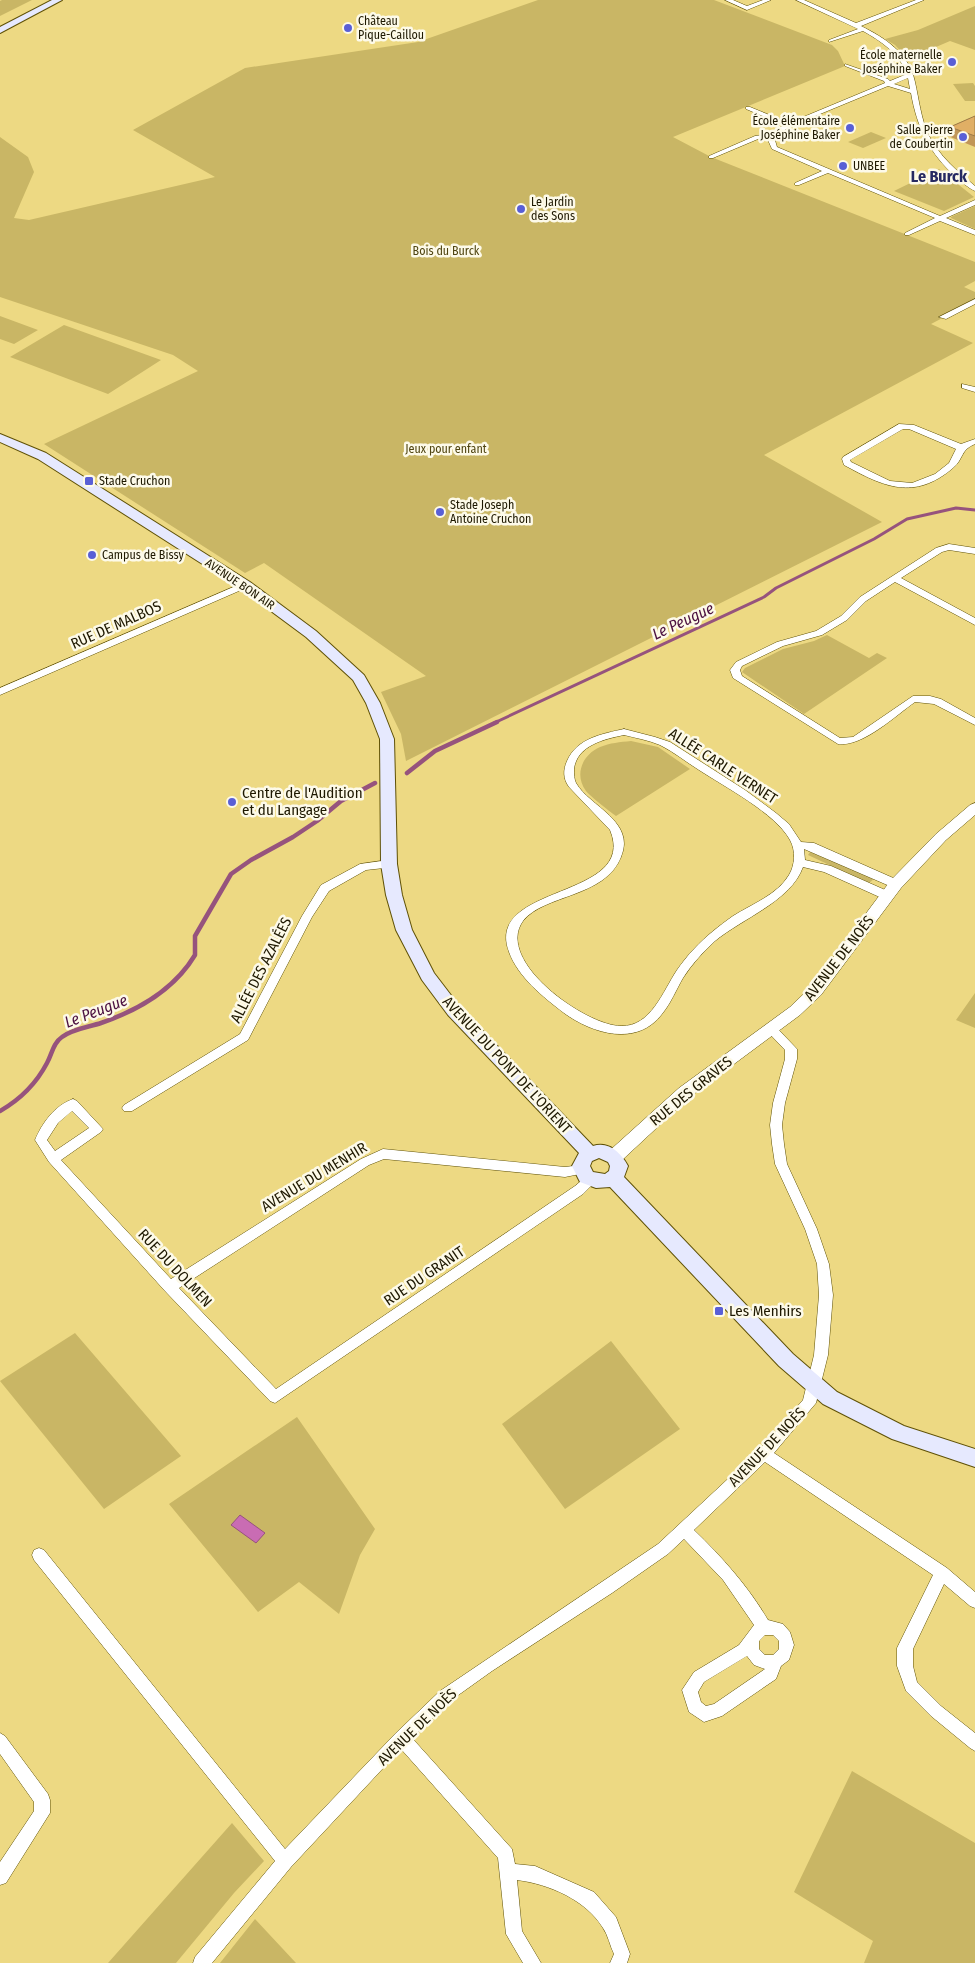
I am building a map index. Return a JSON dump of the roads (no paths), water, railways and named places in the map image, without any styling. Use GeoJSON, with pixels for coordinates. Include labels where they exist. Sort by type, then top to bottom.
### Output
{"type":"FeatureCollection","features":[{"type":"Feature","properties":{"kind":"main road"},"geometry":{"type":"LineString","coordinates":[[0,24],[49,0]]}},
{"type":"Feature","properties":{"kind":"main road"},"geometry":{"type":"LineString","coordinates":[[0,30],[58,0]]}},
{"type":"Feature","properties":{"kind":"main road","name":"AVENUE BON AIR"},"geometry":{"type":"LineString","coordinates":[[0,438],[42,456],[245,585],[311,634],[359,678],[373,703],[387,739],[388,771]]}},
{"type":"Feature","properties":{"kind":"main road","name":"AVENUE DU PONT DE L'ORIENT"},"geometry":{"type":"LineString","coordinates":[[388,771],[389,864],[394,896],[404,930],[428,976],[460,1018],[590,1154]]}},
{"type":"Feature","properties":{"kind":"main road"},"geometry":{"type":"LineString","coordinates":[[600,1151],[614,1157],[619,1166],[617,1175],[613,1178],[602,1182],[586,1175],[582,1162],[590,1154],[600,1151]]}},
{"type":"Feature","properties":{"kind":"main road"},"geometry":{"type":"LineString","coordinates":[[613,1178],[812,1385],[830,1398],[899,1433],[975,1458]]}},
{"type":"Feature","properties":{"kind":"street"},"geometry":{"type":"LineString","coordinates":[[728,0],[747,8],[768,0]]}},
{"type":"Feature","properties":{"kind":"street"},"geometry":{"type":"LineString","coordinates":[[799,0],[861,30],[889,47],[903,60],[910,75],[920,124],[931,148],[946,166],[975,189]]}},
{"type":"Feature","properties":{"kind":"street"},"geometry":{"type":"LineString","coordinates":[[807,4],[816,0]]}},
{"type":"Feature","properties":{"kind":"street"},"geometry":{"type":"LineString","coordinates":[[854,26],[921,0]]}},
{"type":"Feature","properties":{"kind":"street"},"geometry":{"type":"LineString","coordinates":[[832,41],[861,30]]}},
{"type":"Feature","properties":{"kind":"street"},"geometry":{"type":"LineString","coordinates":[[847,65],[886,80],[888,84],[913,92]]}},
{"type":"Feature","properties":{"kind":"street"},"geometry":{"type":"LineString","coordinates":[[711,157],[757,137],[771,136],[789,124],[910,75]]}},
{"type":"Feature","properties":{"kind":"street"},"geometry":{"type":"LineString","coordinates":[[748,108],[789,124]]}},
{"type":"Feature","properties":{"kind":"street"},"geometry":{"type":"LineString","coordinates":[[771,136],[770,139],[774,148],[975,233]]}},
{"type":"Feature","properties":{"kind":"street"},"geometry":{"type":"LineString","coordinates":[[797,184],[827,171]]}},
{"type":"Feature","properties":{"kind":"street"},"geometry":{"type":"LineString","coordinates":[[908,234],[975,202]]}},
{"type":"Feature","properties":{"kind":"street"},"geometry":{"type":"LineString","coordinates":[[943,317],[975,301]]}},
{"type":"Feature","properties":{"kind":"street"},"geometry":{"type":"LineString","coordinates":[[965,386],[975,390]]}},
{"type":"Feature","properties":{"kind":"street"},"geometry":{"type":"LineString","coordinates":[[962,448],[911,427],[902,426],[846,459],[847,464],[880,482],[896,486],[914,486],[935,477],[954,463],[962,448],[975,441]]}},
{"type":"Feature","properties":{"kind":"street"},"geometry":{"type":"LineString","coordinates":[[975,551],[949,547],[939,550],[863,599],[844,618],[819,633],[780,644],[739,664],[735,670],[738,678],[838,741],[847,742],[856,739],[913,699],[924,697],[936,700],[975,722]]}},
{"type":"Feature","properties":{"kind":"street"},"geometry":{"type":"LineString","coordinates":[[896,579],[975,622]]}},
{"type":"Feature","properties":{"kind":"street","name":"RUE DE MALBOS"},"geometry":{"type":"LineString","coordinates":[[0,692],[245,585]]}},
{"type":"Feature","properties":{"kind":"street","name":"ALLÉE CARLE VERNET"},"geometry":{"type":"LineString","coordinates":[[624,732],[663,742],[767,811],[788,830],[798,845],[799,862],[795,875],[787,887],[746,913],[706,944],[681,973],[656,1015],[644,1025],[629,1031],[602,1030],[587,1022],[555,999],[533,979],[520,963],[513,950],[510,939],[518,918],[531,909],[599,878],[616,858],[619,845],[609,820],[572,786],[568,772],[577,750],[588,742],[624,732]]}},
{"type":"Feature","properties":{"kind":"street","name":"AVENUE DE NOÈS"},"geometry":{"type":"LineString","coordinates":[[201,1963],[285,1861],[401,1738],[445,1696],[663,1549],[764,1454],[809,1403],[812,1385],[821,1356],[826,1295],[823,1268],[811,1229],[781,1164],[776,1125],[779,1103],[791,1059],[791,1049],[771,1029],[795,1011],[816,991],[892,890],[941,837],[975,808]]}},
{"type":"Feature","properties":{"kind":"street"},"geometry":{"type":"LineString","coordinates":[[798,845],[810,846],[892,890]]}},
{"type":"Feature","properties":{"kind":"street"},"geometry":{"type":"LineString","coordinates":[[799,862],[892,890]]}},
{"type":"Feature","properties":{"kind":"street","name":"ALLÉE DES AZALÉES"},"geometry":{"type":"LineString","coordinates":[[128,1108],[244,1037],[307,916],[325,888],[364,866],[389,864]]}},
{"type":"Feature","properties":{"kind":"street","name":"RUE DES GRAVES"},"geometry":{"type":"LineString","coordinates":[[614,1157],[685,1092],[771,1029]]}},
{"type":"Feature","properties":{"kind":"street","name":"RUE DU DOLMEN"},"geometry":{"type":"LineString","coordinates":[[53,1159],[97,1129],[73,1104],[62,1110],[45,1130],[41,1140],[53,1159],[170,1287],[275,1397]]}},
{"type":"Feature","properties":{"kind":"street","name":"AVENUE DU MENHIR"},"geometry":{"type":"LineString","coordinates":[[170,1287],[357,1167],[383,1154],[586,1175]]}},
{"type":"Feature","properties":{"kind":"street","name":"RUE DU GRANIT"},"geometry":{"type":"LineString","coordinates":[[275,1397],[580,1190],[586,1175]]}},
{"type":"Feature","properties":{"kind":"street"},"geometry":{"type":"LineString","coordinates":[[764,1454],[942,1573],[975,1601]]}},
{"type":"Feature","properties":{"kind":"street"},"geometry":{"type":"LineString","coordinates":[[684,1529],[710,1554],[751,1602],[764,1628]]}},
{"type":"Feature","properties":{"kind":"street"},"geometry":{"type":"LineString","coordinates":[[40,1555],[285,1861]]}},
{"type":"Feature","properties":{"kind":"street"},"geometry":{"type":"LineString","coordinates":[[942,1573],[905,1648],[906,1666],[911,1686],[936,1711],[975,1743]]}},
{"type":"Feature","properties":{"kind":"street"},"geometry":{"type":"LineString","coordinates":[[764,1628],[776,1630],[785,1638],[787,1650],[785,1655],[776,1662],[771,1674],[717,1711],[704,1714],[694,1707],[690,1690],[698,1677],[744,1650],[751,1643],[755,1634],[764,1628]]}},
{"type":"Feature","properties":{"kind":"street"},"geometry":{"type":"LineString","coordinates":[[751,1643],[752,1649],[764,1662],[776,1662]]}},
{"type":"Feature","properties":{"kind":"street"},"geometry":{"type":"LineString","coordinates":[[401,1738],[506,1855],[514,1934],[533,1963]]}},
{"type":"Feature","properties":{"kind":"street"},"geometry":{"type":"LineString","coordinates":[[0,1741],[42,1800],[42,1813],[0,1877]]}},
{"type":"Feature","properties":{"kind":"street"},"geometry":{"type":"LineString","coordinates":[[508,1871],[535,1874],[588,1898],[610,1923],[622,1954],[618,1963]]}},
{"type":"Feature","properties":{"kind":"waterway","name":"Le Peugue"},"geometry":{"type":"LineString","coordinates":[[494,723],[764,597],[776,588],[874,539],[907,519],[956,508],[975,510]]}},
{"type":"Feature","properties":{"kind":"waterway","name":"Le Peugue"},"geometry":{"type":"LineString","coordinates":[[407,773],[435,751],[497,722]]}},
{"type":"Feature","properties":{"kind":"waterway","name":"Le Peugue"},"geometry":{"type":"LineString","coordinates":[[0,1111],[15,1101],[33,1084],[43,1071],[57,1042],[66,1034],[129,1012],[154,997],[177,979],[195,955],[195,936],[231,874],[251,860],[293,837],[317,821],[341,801],[375,783]]}},
{"type":"Feature","properties":{"kind":"place","name":"Château Pique-Caillou"},"geometry":{"type":"Point","coordinates":[348,28]}},
{"type":"Feature","properties":{"kind":"place","name":"École maternelle Joséphine Baker"},"geometry":{"type":"Point","coordinates":[952,62]}},
{"type":"Feature","properties":{"kind":"place","name":"École élémentaire Joséphine Baker"},"geometry":{"type":"Point","coordinates":[850,128]}},
{"type":"Feature","properties":{"kind":"place","name":"Salle Pierre de Coubertin"},"geometry":{"type":"Point","coordinates":[963,137]}},
{"type":"Feature","properties":{"kind":"place","name":"UNBEE"},"geometry":{"type":"Point","coordinates":[843,166]}},
{"type":"Feature","properties":{"kind":"place","name":"Le Jardin des Sons"},"geometry":{"type":"Point","coordinates":[521,209]}},
{"type":"Feature","properties":{"kind":"place","name":"Stade Cruchon"},"geometry":{"type":"Point","coordinates":[89,481]}},
{"type":"Feature","properties":{"kind":"place","name":"Stade Joseph Antoine Cruchon"},"geometry":{"type":"Point","coordinates":[440,512]}},
{"type":"Feature","properties":{"kind":"place","name":"Campus de Bissy"},"geometry":{"type":"Point","coordinates":[92,555]}},
{"type":"Feature","properties":{"kind":"place","name":"Centre de l'Audition et du Langage"},"geometry":{"type":"Point","coordinates":[232,802]}},
{"type":"Feature","properties":{"kind":"place","name":"Les Menhirs"},"geometry":{"type":"Point","coordinates":[719,1311]}},
{"type":"Feature","properties":{"kind":"district","name":"Le Burck"},"geometry":{"type":"Point","coordinates":[939,176]}},
{"type":"Feature","properties":{"kind":"park label","name":"Bois du Burck"},"geometry":{"type":"Point","coordinates":[446,251]}},
{"type":"Feature","properties":{"kind":"park label","name":"Jeux pour enfant"},"geometry":{"type":"Point","coordinates":[446,449]}}]}
